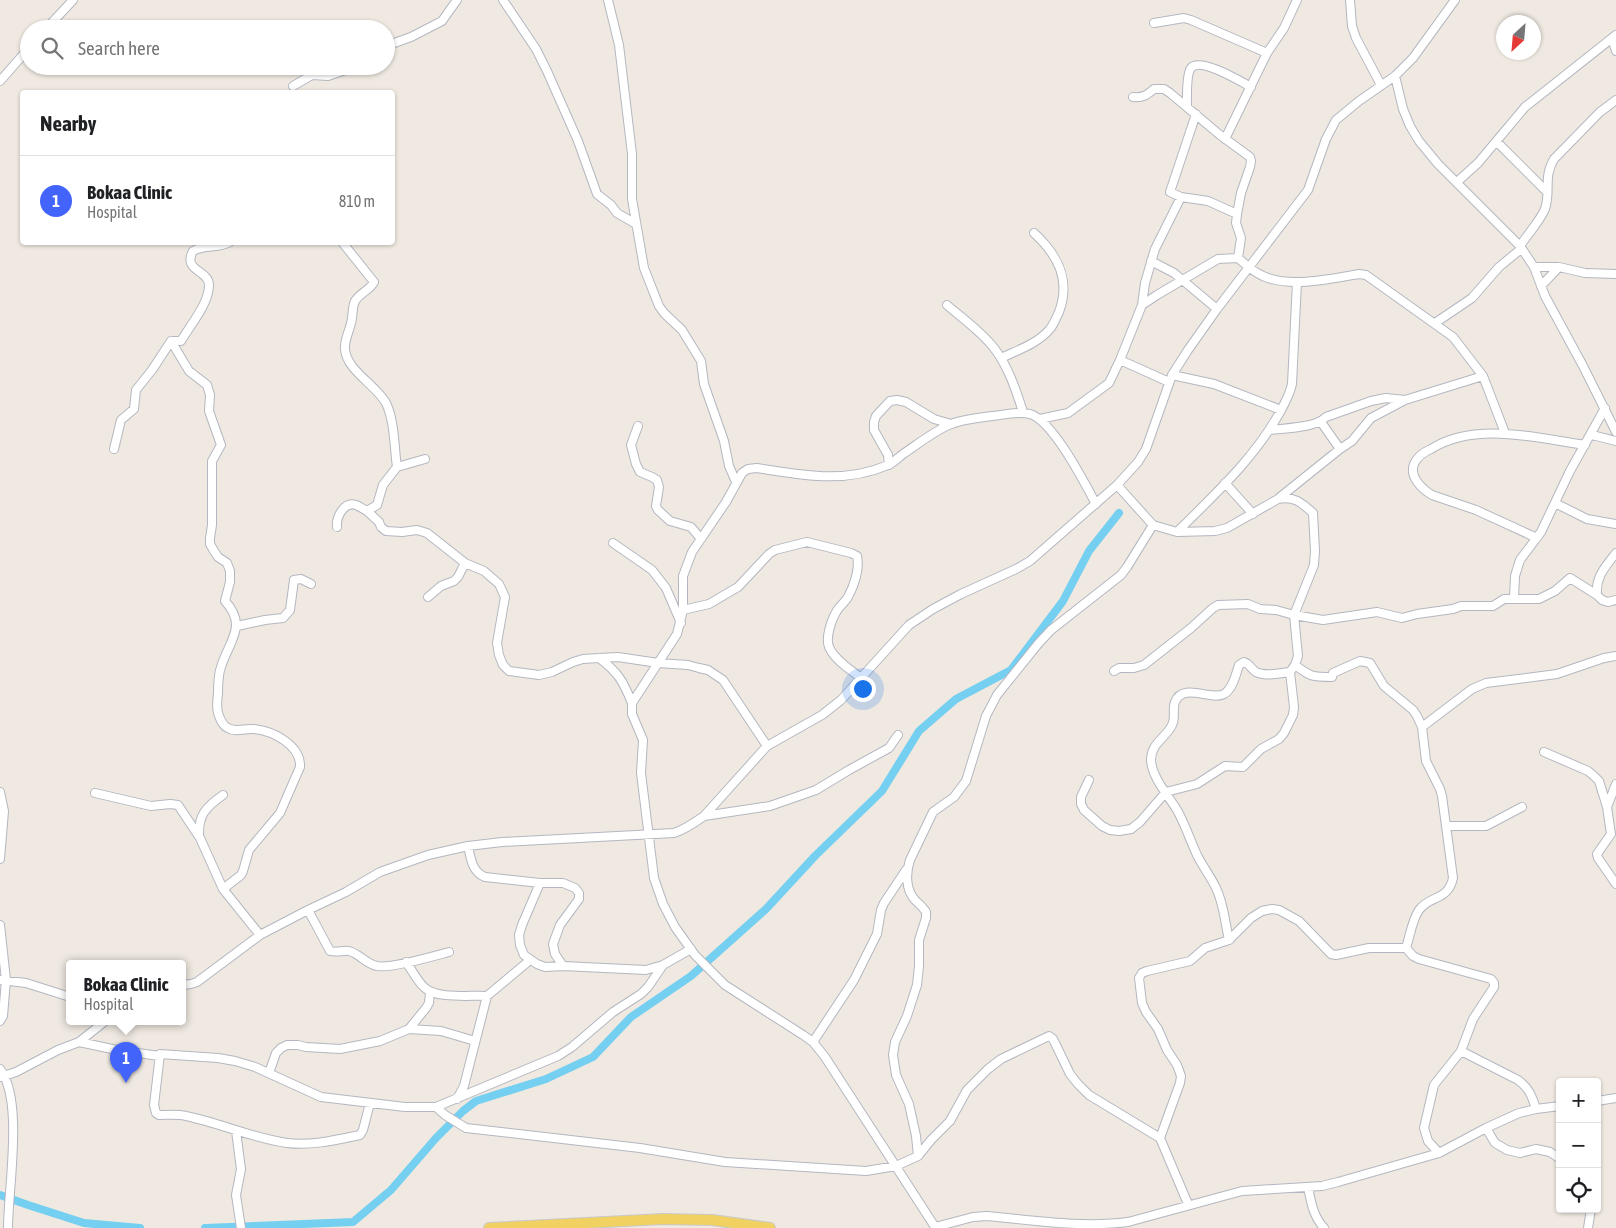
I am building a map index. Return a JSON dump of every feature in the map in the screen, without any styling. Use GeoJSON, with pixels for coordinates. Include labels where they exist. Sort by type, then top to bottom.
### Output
{"type":"FeatureCollection","features":[{"type":"Feature","properties":{"kind":"main road"},"geometry":{"type":"LineString","coordinates":[[489,1228],[663,1219],[734,1222],[770,1228]]}},
{"type":"Feature","properties":{"kind":"street"},"geometry":{"type":"LineString","coordinates":[[54,20],[73,0]]}},
{"type":"Feature","properties":{"kind":"street"},"geometry":{"type":"LineString","coordinates":[[395,43],[442,21],[457,0]]}},
{"type":"Feature","properties":{"kind":"street"},"geometry":{"type":"LineString","coordinates":[[503,0],[536,50],[547,71],[578,141],[597,194],[611,205],[617,213],[636,224]]}},
{"type":"Feature","properties":{"kind":"street"},"geometry":{"type":"LineString","coordinates":[[608,0],[619,45],[632,154],[632,199],[644,268],[655,297],[664,313],[682,330],[701,362],[704,384],[724,441],[729,466],[736,482]]}},
{"type":"Feature","properties":{"kind":"street"},"geometry":{"type":"LineString","coordinates":[[1226,139],[1267,53],[1284,28],[1297,0]]}},
{"type":"Feature","properties":{"kind":"street"},"geometry":{"type":"LineString","coordinates":[[1350,0],[1352,26],[1356,38],[1381,85]]}},
{"type":"Feature","properties":{"kind":"street"},"geometry":{"type":"LineString","coordinates":[[186,984],[197,982],[260,936],[308,910],[346,892],[380,872],[428,855],[468,846],[502,842],[674,833],[684,830],[704,816],[767,746],[826,712],[841,700],[909,625],[940,605],[1016,569],[1030,560],[1117,485],[1138,462],[1146,449],[1171,379],[1188,350],[1308,190],[1326,139],[1336,120],[1344,112],[1394,76],[1412,58],[1455,0]]}},
{"type":"Feature","properties":{"kind":"street"},"geometry":{"type":"LineString","coordinates":[[1154,23],[1184,18],[1192,20],[1267,53]]}},
{"type":"Feature","properties":{"kind":"street"},"geometry":{"type":"LineString","coordinates":[[1457,182],[1478,163],[1525,107],[1614,36]]}},
{"type":"Feature","properties":{"kind":"street"},"geometry":{"type":"LineString","coordinates":[[1614,36],[1616,51]]}},
{"type":"Feature","properties":{"kind":"street"},"geometry":{"type":"LineString","coordinates":[[0,81],[20,58]]}},
{"type":"Feature","properties":{"kind":"street"},"geometry":{"type":"LineString","coordinates":[[1187,106],[1189,72],[1192,66],[1197,64],[1209,67],[1251,87]]}},
{"type":"Feature","properties":{"kind":"street"},"geometry":{"type":"LineString","coordinates":[[293,86],[312,75],[331,75]]}},
{"type":"Feature","properties":{"kind":"street"},"geometry":{"type":"LineString","coordinates":[[1394,76],[1403,109],[1410,126],[1419,140],[1438,164],[1520,246],[1534,267],[1553,312],[1616,432]]}},
{"type":"Feature","properties":{"kind":"street"},"geometry":{"type":"LineString","coordinates":[[1133,97],[1140,98],[1147,95],[1154,88],[1170,93],[1250,157],[1251,161],[1240,193],[1237,214],[1236,223],[1241,238],[1238,258]]}},
{"type":"Feature","properties":{"kind":"street"},"geometry":{"type":"LineString","coordinates":[[1435,323],[1472,298],[1499,267],[1521,249],[1520,246],[1544,211],[1547,175],[1554,159],[1600,112],[1616,100]]}},
{"type":"Feature","properties":{"kind":"street"},"geometry":{"type":"LineString","coordinates":[[1196,114],[1170,192],[1181,197],[1208,202],[1237,214]]}},
{"type":"Feature","properties":{"kind":"street"},"geometry":{"type":"LineString","coordinates":[[1497,142],[1546,191]]}},
{"type":"Feature","properties":{"kind":"street"},"geometry":{"type":"LineString","coordinates":[[1040,419],[1068,413],[1106,386],[1111,379],[1142,305],[1145,283],[1155,248],[1181,197]]}},
{"type":"Feature","properties":{"kind":"street"},"geometry":{"type":"LineString","coordinates":[[1001,358],[1030,345],[1042,336],[1051,328],[1060,308],[1064,288],[1060,270],[1047,244],[1034,233]]}},
{"type":"Feature","properties":{"kind":"street"},"geometry":{"type":"LineString","coordinates":[[114,449],[121,420],[134,409],[136,390],[171,341],[181,340],[202,308],[209,284],[207,279],[190,262],[189,257],[193,251],[207,246],[225,245]]}},
{"type":"Feature","properties":{"kind":"street"},"geometry":{"type":"LineString","coordinates":[[344,245],[374,282],[355,302],[344,347],[346,356],[386,403],[392,426],[396,467]]}},
{"type":"Feature","properties":{"kind":"street"},"geometry":{"type":"LineString","coordinates":[[1142,305],[1157,294],[1218,259],[1232,257],[1238,258],[1249,268],[1265,277],[1277,281],[1297,282],[1366,274],[1453,337],[1483,376],[1505,433]]}},
{"type":"Feature","properties":{"kind":"street"},"geometry":{"type":"LineString","coordinates":[[1151,261],[1184,280],[1217,309]]}},
{"type":"Feature","properties":{"kind":"street"},"geometry":{"type":"LineString","coordinates":[[1534,267],[1559,267],[1585,273],[1616,274]]}},
{"type":"Feature","properties":{"kind":"street"},"geometry":{"type":"LineString","coordinates":[[1541,286],[1559,267]]}},
{"type":"Feature","properties":{"kind":"street"},"geometry":{"type":"LineString","coordinates":[[1177,532],[1255,450],[1270,430],[1291,392],[1297,282]]}},
{"type":"Feature","properties":{"kind":"street"},"geometry":{"type":"LineString","coordinates":[[947,305],[989,343],[1001,358],[1015,388],[1023,412]]}},
{"type":"Feature","properties":{"kind":"street"},"geometry":{"type":"LineString","coordinates":[[171,341],[189,371],[208,385],[210,390],[209,411],[221,445],[212,461],[212,525],[210,544],[229,567],[230,582],[225,601],[235,614],[237,626],[220,671],[218,714],[223,725],[228,729],[253,729],[270,732],[284,740],[297,753],[301,761],[280,813],[249,850],[243,872],[224,889]]}},
{"type":"Feature","properties":{"kind":"street"},"geometry":{"type":"LineString","coordinates":[[1120,360],[1171,379],[1214,384],[1281,410]]}},
{"type":"Feature","properties":{"kind":"street"},"geometry":{"type":"LineString","coordinates":[[1117,485],[1153,525],[1177,532],[1215,531],[1227,528],[1278,499],[1352,441],[1375,415],[1405,400],[1483,376]]}},
{"type":"Feature","properties":{"kind":"street"},"geometry":{"type":"LineString","coordinates":[[1270,430],[1321,422],[1326,417],[1372,401],[1386,398],[1405,400]]}},
{"type":"Feature","properties":{"kind":"street"},"geometry":{"type":"LineString","coordinates":[[889,465],[888,455],[874,430],[874,422],[876,416],[890,401],[906,402],[934,418],[951,424]]}},
{"type":"Feature","properties":{"kind":"street"},"geometry":{"type":"LineString","coordinates":[[1514,598],[1517,567],[1524,554],[1537,538],[1605,408]]}},
{"type":"Feature","properties":{"kind":"street"},"geometry":{"type":"LineString","coordinates":[[632,703],[674,640],[681,623],[683,576],[689,558],[726,502],[736,482],[742,473],[748,469],[757,468],[816,477],[844,476],[889,465],[927,438],[951,424],[974,418],[1023,412],[1032,414],[1040,419],[1070,457],[1096,504]]}},
{"type":"Feature","properties":{"kind":"street"},"geometry":{"type":"LineString","coordinates":[[1321,422],[1340,449]]}},
{"type":"Feature","properties":{"kind":"street"},"geometry":{"type":"LineString","coordinates":[[638,426],[631,444],[640,472],[657,480],[659,488],[656,506],[658,510],[670,521],[691,527],[701,539]]}},
{"type":"Feature","properties":{"kind":"street"},"geometry":{"type":"LineString","coordinates":[[1537,538],[1476,510],[1432,495],[1422,488],[1413,474],[1413,467],[1425,453],[1453,438],[1505,433],[1585,445]]}},
{"type":"Feature","properties":{"kind":"street"},"geometry":{"type":"LineString","coordinates":[[1592,435],[1616,441]]}},
{"type":"Feature","properties":{"kind":"street"},"geometry":{"type":"LineString","coordinates":[[367,511],[377,505],[383,485],[396,467],[425,459]]}},
{"type":"Feature","properties":{"kind":"street"},"geometry":{"type":"LineString","coordinates":[[1225,483],[1253,514]]}},
{"type":"Feature","properties":{"kind":"street"},"geometry":{"type":"LineString","coordinates":[[1089,780],[1081,797],[1081,804],[1084,810],[1102,826],[1110,830],[1131,829],[1140,822],[1166,792],[1197,784],[1225,766],[1243,767],[1261,749],[1279,740],[1284,733],[1293,716],[1294,707],[1290,672],[1298,656],[1294,615],[1314,565],[1315,552],[1313,513],[1304,504],[1296,500],[1278,499]]}},
{"type":"Feature","properties":{"kind":"street"},"geometry":{"type":"LineString","coordinates":[[1555,503],[1587,519],[1616,524]]}},
{"type":"Feature","properties":{"kind":"street"},"geometry":{"type":"LineString","coordinates":[[337,527],[336,520],[339,514],[349,505],[355,504],[367,511],[386,531],[422,530],[465,563],[484,571],[499,584],[505,597],[497,643],[503,665],[509,671],[539,675],[552,672],[583,659],[599,658],[688,665],[708,670],[723,680],[767,746]]}},
{"type":"Feature","properties":{"kind":"street"},"geometry":{"type":"LineString","coordinates":[[813,1042],[854,980],[878,934],[884,903],[907,868],[929,818],[938,808],[954,797],[966,781],[986,716],[997,694],[1051,630],[1121,575],[1153,525]]}},
{"type":"Feature","properties":{"kind":"street"},"geometry":{"type":"LineString","coordinates":[[683,610],[710,604],[738,587],[775,550],[807,542],[851,552],[857,556],[858,568],[849,595],[837,610],[828,641],[830,649],[836,656],[861,678]]}},
{"type":"Feature","properties":{"kind":"street"},"geometry":{"type":"LineString","coordinates":[[613,543],[652,570],[666,588],[681,623]]}},
{"type":"Feature","properties":{"kind":"street"},"geometry":{"type":"LineString","coordinates":[[1597,595],[1596,587],[1598,580],[1616,553]]}},
{"type":"Feature","properties":{"kind":"street"},"geometry":{"type":"LineString","coordinates":[[428,597],[441,586],[454,581],[465,563]]}},
{"type":"Feature","properties":{"kind":"street"},"geometry":{"type":"LineString","coordinates":[[1114,671],[1119,668],[1134,668],[1144,665],[1218,605],[1248,604],[1260,609],[1276,610],[1323,620],[1377,612],[1402,618],[1461,606],[1493,606],[1504,599],[1539,599],[1555,591],[1570,578],[1602,600],[1608,602],[1616,600]]}},
{"type":"Feature","properties":{"kind":"street"},"geometry":{"type":"LineString","coordinates":[[237,626],[283,618],[290,610],[294,580],[300,579],[311,584]]}},
{"type":"Feature","properties":{"kind":"street"},"geometry":{"type":"LineString","coordinates":[[1422,727],[1472,689],[1486,684],[1558,674],[1604,658],[1616,656]]}},
{"type":"Feature","properties":{"kind":"street"},"geometry":{"type":"LineString","coordinates":[[599,658],[613,668],[621,678],[632,703],[634,719],[643,740],[641,773],[654,878],[675,927],[713,975],[733,992],[813,1042],[825,1057],[935,1228],[973,1217],[987,1216],[1094,1225],[1111,1224],[1128,1222],[1188,1204],[1242,1191],[1338,1182],[1439,1153],[1519,1113],[1556,1106]]}},
{"type":"Feature","properties":{"kind":"street"},"geometry":{"type":"LineString","coordinates":[[1295,665],[1314,677],[1332,676],[1333,673],[1360,661],[1370,663],[1384,686],[1413,710],[1422,727],[1426,761],[1440,789],[1453,878],[1452,886],[1448,891],[1422,907],[1418,912],[1406,948]]}},
{"type":"Feature","properties":{"kind":"street"},"geometry":{"type":"LineString","coordinates":[[1229,940],[1222,904],[1216,888],[1198,856],[1178,812],[1153,772],[1152,752],[1157,743],[1172,726],[1174,704],[1181,695],[1188,693],[1218,696],[1224,694],[1229,690],[1239,664],[1244,662],[1248,663],[1259,674],[1290,672]]}},
{"type":"Feature","properties":{"kind":"street"},"geometry":{"type":"LineString","coordinates":[[704,816],[770,806],[816,790],[889,748],[898,735]]}},
{"type":"Feature","properties":{"kind":"street"},"geometry":{"type":"LineString","coordinates":[[1544,752],[1588,771],[1599,781],[1607,807],[1611,834],[1597,854],[1616,884]]}},
{"type":"Feature","properties":{"kind":"street"},"geometry":{"type":"LineString","coordinates":[[1607,807],[1616,784]]}},
{"type":"Feature","properties":{"kind":"street"},"geometry":{"type":"LineString","coordinates":[[0,792],[4,811],[0,859]]}},
{"type":"Feature","properties":{"kind":"street"},"geometry":{"type":"LineString","coordinates":[[95,793],[147,805],[178,805],[200,838],[224,889],[260,936]]}},
{"type":"Feature","properties":{"kind":"street"},"geometry":{"type":"LineString","coordinates":[[200,838],[199,825],[203,813],[210,804],[223,795]]}},
{"type":"Feature","properties":{"kind":"street"},"geometry":{"type":"LineString","coordinates":[[1446,826],[1490,825],[1522,807]]}},
{"type":"Feature","properties":{"kind":"street"},"geometry":{"type":"LineString","coordinates":[[468,846],[473,866],[480,875],[540,883],[563,883],[575,888],[579,893],[578,899],[560,925],[554,944],[555,954],[562,966]]}},
{"type":"Feature","properties":{"kind":"street"},"geometry":{"type":"LineString","coordinates":[[907,868],[910,892],[926,912],[926,918],[919,940],[920,966],[917,985],[895,1042],[893,1055],[896,1075],[909,1104],[918,1156]]}},
{"type":"Feature","properties":{"kind":"street"},"geometry":{"type":"LineString","coordinates":[[540,883],[522,925],[520,944],[524,955],[545,967],[562,966],[646,970],[693,952]]}},
{"type":"Feature","properties":{"kind":"street"},"geometry":{"type":"LineString","coordinates":[[1160,1138],[1181,1076],[1158,1029],[1142,1003],[1139,978],[1142,973],[1190,961],[1205,948],[1229,940],[1251,918],[1272,909],[1279,910],[1299,921],[1331,954],[1336,955],[1369,948],[1406,948]]}},
{"type":"Feature","properties":{"kind":"street"},"geometry":{"type":"LineString","coordinates":[[308,910],[330,951],[349,951],[375,966],[381,967],[449,952]]}},
{"type":"Feature","properties":{"kind":"street"},"geometry":{"type":"LineString","coordinates":[[0,925],[3,980],[3,1016],[0,1021]]}},
{"type":"Feature","properties":{"kind":"street"},"geometry":{"type":"LineString","coordinates":[[1406,948],[1412,956],[1419,960],[1491,979],[1494,983],[1494,987],[1470,1025],[1461,1051],[1434,1085],[1424,1128],[1428,1141],[1439,1153]]}},
{"type":"Feature","properties":{"kind":"street"},"geometry":{"type":"LineString","coordinates":[[457,1098],[464,1086],[487,996],[530,960]]}},
{"type":"Feature","properties":{"kind":"street"},"geometry":{"type":"LineString","coordinates":[[406,962],[423,987],[430,992],[487,996]]}},
{"type":"Feature","properties":{"kind":"street"},"geometry":{"type":"LineString","coordinates":[[79,1042],[159,1056],[160,1054],[218,1058],[255,1067],[321,1097],[405,1107],[436,1107],[558,1056],[572,1047],[613,1012],[641,994],[663,965]]}},
{"type":"Feature","properties":{"kind":"street"},"geometry":{"type":"LineString","coordinates":[[3,980],[26,983],[66,996]]}},
{"type":"Feature","properties":{"kind":"street"},"geometry":{"type":"LineString","coordinates":[[269,1073],[276,1053],[287,1045],[340,1049],[380,1040],[409,1028],[426,1008],[430,992]]}},
{"type":"Feature","properties":{"kind":"street"},"geometry":{"type":"LineString","coordinates":[[8,1228],[14,1116],[1,1074],[16,1072],[58,1050],[79,1042],[99,1025]]}},
{"type":"Feature","properties":{"kind":"street"},"geometry":{"type":"LineString","coordinates":[[409,1028],[441,1031],[475,1041]]}},
{"type":"Feature","properties":{"kind":"street"},"geometry":{"type":"LineString","coordinates":[[436,1107],[466,1128],[640,1148],[725,1162],[866,1171],[896,1166],[918,1156],[930,1140],[950,1121],[967,1090],[988,1069],[1001,1059],[1049,1036],[1054,1039],[1070,1074],[1089,1096],[1160,1138],[1188,1204]]}},
{"type":"Feature","properties":{"kind":"street"},"geometry":{"type":"LineString","coordinates":[[1461,1051],[1526,1085],[1532,1095],[1536,1109]]}},
{"type":"Feature","properties":{"kind":"street"},"geometry":{"type":"LineString","coordinates":[[160,1054],[154,1105],[156,1113],[159,1115],[184,1116],[236,1131],[291,1143],[332,1141],[360,1134],[363,1130],[370,1103]]}},
{"type":"Feature","properties":{"kind":"street"},"geometry":{"type":"LineString","coordinates":[[1601,1100],[1616,1098]]}},
{"type":"Feature","properties":{"kind":"street"},"geometry":{"type":"LineString","coordinates":[[1486,1128],[1495,1143],[1508,1150],[1520,1154],[1536,1149],[1550,1152],[1556,1156]]}},
{"type":"Feature","properties":{"kind":"street"},"geometry":{"type":"LineString","coordinates":[[236,1131],[241,1169],[236,1195],[241,1228]]}},
{"type":"Feature","properties":{"kind":"street"},"geometry":{"type":"LineString","coordinates":[[1308,1186],[1314,1214],[1324,1228]]}},
{"type":"Feature","properties":{"kind":"street"},"geometry":{"type":"LineString","coordinates":[[1588,1228],[1590,1213]]}},
{"type":"Feature","properties":{"kind":"waterway"},"geometry":{"type":"LineString","coordinates":[[205,1228],[353,1222],[391,1190],[436,1138],[476,1101],[546,1079],[593,1057],[631,1017],[691,976],[766,909],[815,856],[882,791],[919,731],[956,699],[1011,670],[1063,601],[1089,551],[1119,513]]}},
{"type":"Feature","properties":{"kind":"waterway"},"geometry":{"type":"LineString","coordinates":[[0,1195],[84,1223],[140,1228]]}},
{"type":"Feature","properties":{"kind":"place","name":"Bokaa Clinic"},"geometry":{"type":"Point","coordinates":[126,1083]}}]}
